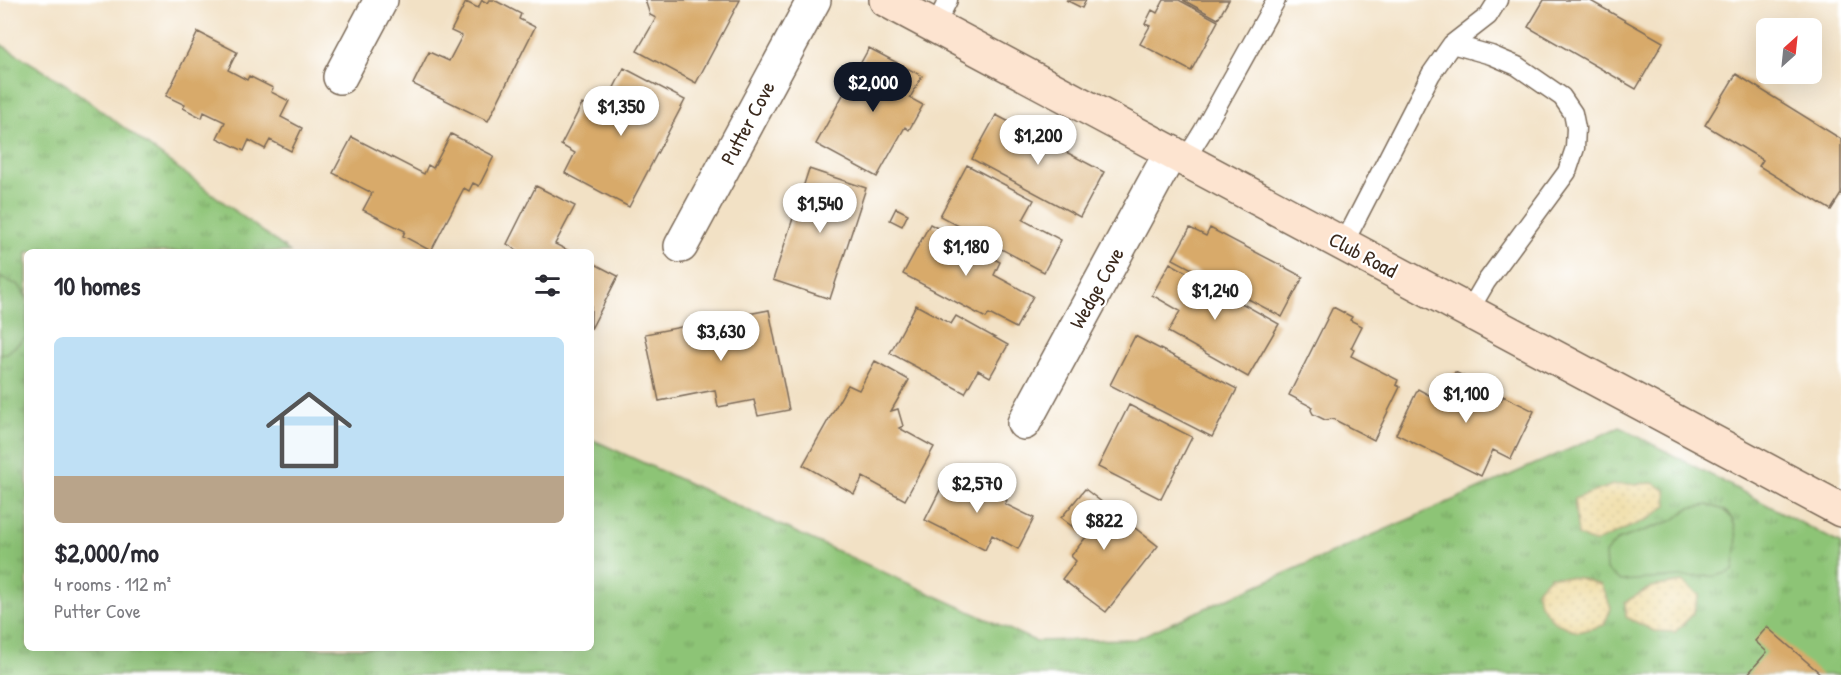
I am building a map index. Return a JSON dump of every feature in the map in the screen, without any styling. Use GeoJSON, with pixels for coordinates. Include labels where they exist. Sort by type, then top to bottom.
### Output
{"type":"FeatureCollection","features":[{"type":"Feature","properties":{"kind":"street"},"geometry":{"type":"LineString","coordinates":[[340,77],[381,0]]}},
{"type":"Feature","properties":{"kind":"street","name":"Putter Cove"},"geometry":{"type":"LineString","coordinates":[[681,246],[814,0]]}},
{"type":"Feature","properties":{"kind":"street","name":"Club Road"},"geometry":{"type":"LineString","coordinates":[[886,0],[942,13],[1178,156],[1841,510]]}},
{"type":"Feature","properties":{"kind":"street","name":"Wedge Cove"},"geometry":{"type":"LineString","coordinates":[[1024,423],[1178,156]]}},
{"type":"Feature","properties":{"kind":"lane"},"geometry":{"type":"LineString","coordinates":[[1178,156],[1203,131],[1276,0]]}},
{"type":"Feature","properties":{"kind":"lane"},"geometry":{"type":"LineString","coordinates":[[1344,245],[1431,74],[1452,44],[1488,16],[1498,0]]}},
{"type":"Feature","properties":{"kind":"lane"},"geometry":{"type":"LineString","coordinates":[[1452,44],[1491,54],[1518,66],[1562,97],[1572,113],[1576,128],[1575,148],[1567,172],[1486,282],[1469,312]]}},
{"type":"Feature","properties":{"kind":"green space"},"geometry":{"type":"Polygon","coordinates":[[[0,44],[67,85],[286,249],[24,249],[24,651],[594,651],[594,440],[1035,641],[1135,639],[1620,427],[1841,544],[1841,675],[0,675],[0,44]]]}},
{"type":"Feature","properties":{"kind":"green space"},"geometry":{"type":"Polygon","coordinates":[[[0,278],[19,285],[24,294],[24,339],[7,353],[0,354],[0,278]]]}},
{"type":"Feature","properties":{"kind":"green space"},"geometry":{"type":"Polygon","coordinates":[[[1708,505],[1723,510],[1733,522],[1737,538],[1733,571],[1716,576],[1621,581],[1606,570],[1605,553],[1618,540],[1674,520],[1689,508],[1708,505]]]}},
{"type":"Feature","properties":{"kind":"sand"},"geometry":{"type":"Polygon","coordinates":[[[1654,483],[1666,491],[1667,505],[1652,517],[1594,543],[1578,535],[1574,499],[1613,485],[1654,483]]]}},
{"type":"Feature","properties":{"kind":"sand"},"geometry":{"type":"Polygon","coordinates":[[[1550,576],[1579,578],[1601,585],[1611,608],[1604,625],[1578,632],[1554,622],[1540,604],[1536,591],[1550,576]]]}},
{"type":"Feature","properties":{"kind":"sand"},"geometry":{"type":"Polygon","coordinates":[[[1682,582],[1699,595],[1693,614],[1675,632],[1654,631],[1626,617],[1625,602],[1652,587],[1682,582]]]}},
{"type":"Feature","properties":{"kind":"building"},"geometry":{"type":"Polygon","coordinates":[[[482,0],[487,3],[489,0],[494,0],[521,14],[519,19],[535,27],[488,121],[413,84],[429,52],[449,61],[462,36],[451,31],[466,2],[478,8],[482,0]]]}},
{"type":"Feature","properties":{"kind":"building"},"geometry":{"type":"Polygon","coordinates":[[[645,0],[740,0],[696,83],[637,51],[656,18],[650,15],[645,0]]]}},
{"type":"Feature","properties":{"kind":"building"},"geometry":{"type":"Polygon","coordinates":[[[1066,0],[1086,0],[1082,8],[1066,0]]]}},
{"type":"Feature","properties":{"kind":"building"},"geometry":{"type":"Polygon","coordinates":[[[1164,0],[1179,0],[1218,21],[1191,71],[1140,44],[1150,26],[1145,24],[1152,10],[1157,13],[1164,0]]]}},
{"type":"Feature","properties":{"kind":"building"},"geometry":{"type":"Polygon","coordinates":[[[1183,0],[1229,0],[1218,19],[1183,0]]]}},
{"type":"Feature","properties":{"kind":"building"},"geometry":{"type":"Polygon","coordinates":[[[1544,0],[1589,0],[1663,42],[1636,89],[1528,27],[1544,0]]]}},
{"type":"Feature","properties":{"kind":"building"},"geometry":{"type":"Polygon","coordinates":[[[198,32],[237,52],[228,70],[247,80],[249,76],[273,88],[271,92],[289,101],[281,117],[302,128],[291,151],[270,140],[265,149],[249,140],[244,151],[217,138],[225,122],[204,112],[202,118],[183,108],[185,105],[166,96],[198,32]]]}},
{"type":"Feature","properties":{"kind":"building"},"geometry":{"type":"Polygon","coordinates":[[[869,48],[922,76],[910,98],[923,105],[909,130],[905,127],[877,177],[816,144],[869,48]]]}},
{"type":"Feature","properties":{"kind":"building"},"geometry":{"type":"Polygon","coordinates":[[[624,68],[685,100],[629,207],[565,173],[575,153],[561,145],[582,104],[601,113],[624,68]]]}},
{"type":"Feature","properties":{"kind":"building"},"geometry":{"type":"Polygon","coordinates":[[[1736,74],[1841,139],[1841,194],[1831,210],[1759,166],[1763,160],[1705,125],[1736,74]]]}},
{"type":"Feature","properties":{"kind":"building"},"geometry":{"type":"Polygon","coordinates":[[[996,115],[1104,172],[1080,217],[972,159],[996,115]]]}},
{"type":"Feature","properties":{"kind":"building"},"geometry":{"type":"Polygon","coordinates":[[[451,134],[494,156],[479,186],[473,183],[469,191],[464,188],[432,249],[427,249],[403,236],[405,231],[363,210],[372,193],[333,173],[352,137],[424,174],[428,165],[433,168],[451,134]]]}},
{"type":"Feature","properties":{"kind":"building"},"geometry":{"type":"Polygon","coordinates":[[[967,165],[1034,200],[1023,220],[1061,240],[1044,272],[940,216],[967,165]]]}},
{"type":"Feature","properties":{"kind":"building"},"geometry":{"type":"Polygon","coordinates":[[[809,169],[866,188],[830,299],[773,280],[809,169]]]}},
{"type":"Feature","properties":{"kind":"building"},"geometry":{"type":"Polygon","coordinates":[[[536,186],[575,206],[555,244],[565,249],[515,249],[507,244],[536,186]]]}},
{"type":"Feature","properties":{"kind":"building"},"geometry":{"type":"Polygon","coordinates":[[[896,208],[908,214],[902,226],[890,220],[896,208]]]}},
{"type":"Feature","properties":{"kind":"building"},"geometry":{"type":"Polygon","coordinates":[[[930,224],[1000,262],[994,275],[1033,296],[1016,328],[989,314],[986,318],[903,274],[930,224]]]}},
{"type":"Feature","properties":{"kind":"building"},"geometry":{"type":"Polygon","coordinates":[[[1190,228],[1206,236],[1210,228],[1303,277],[1282,317],[1173,259],[1190,228]]]}},
{"type":"Feature","properties":{"kind":"building"},"geometry":{"type":"Polygon","coordinates":[[[1170,263],[1279,324],[1248,377],[1168,332],[1180,311],[1152,295],[1170,263]]]}},
{"type":"Feature","properties":{"kind":"building"},"geometry":{"type":"Polygon","coordinates":[[[594,264],[618,276],[594,323],[594,264]]]}},
{"type":"Feature","properties":{"kind":"building"},"geometry":{"type":"Polygon","coordinates":[[[916,305],[951,324],[956,316],[1008,345],[990,377],[978,370],[965,393],[890,353],[916,305]]]}},
{"type":"Feature","properties":{"kind":"building"},"geometry":{"type":"Polygon","coordinates":[[[1333,307],[1352,317],[1350,320],[1362,326],[1351,348],[1354,350],[1351,356],[1398,380],[1396,385],[1400,387],[1374,440],[1333,419],[1325,420],[1313,414],[1312,407],[1289,395],[1333,307]]]}},
{"type":"Feature","properties":{"kind":"building"},"geometry":{"type":"Polygon","coordinates":[[[769,310],[789,410],[758,416],[754,400],[718,407],[715,390],[659,401],[645,334],[769,310]]]}},
{"type":"Feature","properties":{"kind":"building"},"geometry":{"type":"Polygon","coordinates":[[[1135,336],[1237,389],[1212,437],[1110,385],[1135,336]]]}},
{"type":"Feature","properties":{"kind":"building"},"geometry":{"type":"Polygon","coordinates":[[[875,361],[909,380],[891,411],[898,409],[903,426],[899,428],[934,447],[905,500],[863,477],[854,494],[803,465],[848,385],[859,390],[875,361]]]}},
{"type":"Feature","properties":{"kind":"building"},"geometry":{"type":"Polygon","coordinates":[[[1455,372],[1491,390],[1489,394],[1501,400],[1503,396],[1534,411],[1511,459],[1493,450],[1481,476],[1396,434],[1418,389],[1440,401],[1455,372]]]}},
{"type":"Feature","properties":{"kind":"building"},"geometry":{"type":"Polygon","coordinates":[[[1129,405],[1192,437],[1161,499],[1098,467],[1129,405]]]}},
{"type":"Feature","properties":{"kind":"building"},"geometry":{"type":"Polygon","coordinates":[[[950,470],[1007,500],[1005,504],[1034,518],[1018,549],[992,535],[985,550],[925,520],[950,470]]]}},
{"type":"Feature","properties":{"kind":"building"},"geometry":{"type":"Polygon","coordinates":[[[1085,489],[1158,546],[1106,612],[1062,579],[1076,561],[1071,556],[1086,537],[1061,518],[1085,489]]]}},
{"type":"Feature","properties":{"kind":"building"},"geometry":{"type":"Polygon","coordinates":[[[1767,627],[1822,675],[1747,675],[1767,652],[1755,641],[1767,627]]]}}]}
